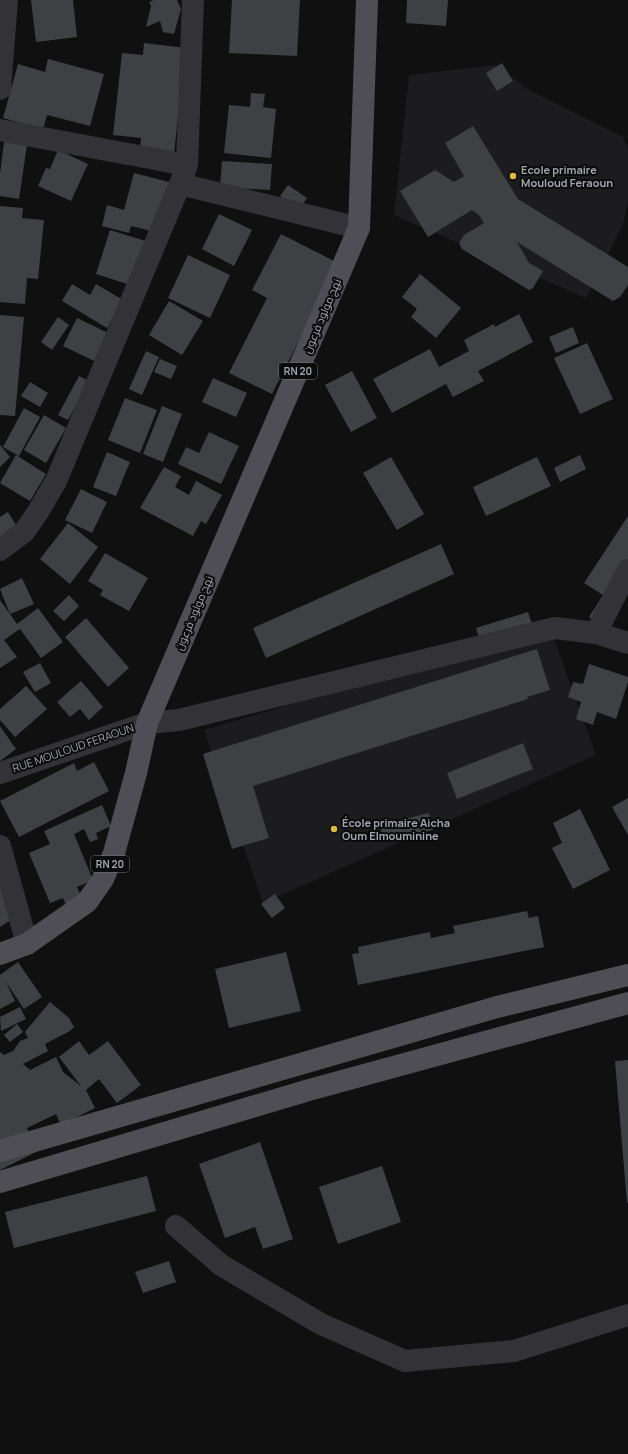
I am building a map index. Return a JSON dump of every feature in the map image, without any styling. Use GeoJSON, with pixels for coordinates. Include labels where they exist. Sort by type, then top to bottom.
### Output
{"type":"FeatureCollection","features":[{"type":"Feature","properties":{"kind":"main road","name":"نهج مولود فرعون"},"geometry":{"type":"LineString","coordinates":[[147,723],[359,228],[367,0]]}},
{"type":"Feature","properties":{"kind":"main road","name":"RN 20"},"geometry":{"type":"LineString","coordinates":[[0,954],[27,944],[87,902],[103,879],[114,854],[136,772],[140,746],[147,723]]}},
{"type":"Feature","properties":{"kind":"main road"},"geometry":{"type":"LineString","coordinates":[[0,1151],[490,1009],[628,975]]}},
{"type":"Feature","properties":{"kind":"main road"},"geometry":{"type":"LineString","coordinates":[[0,1182],[316,1088],[628,1003]]}},
{"type":"Feature","properties":{"kind":"street"},"geometry":{"type":"LineString","coordinates":[[0,88],[7,0]]}},
{"type":"Feature","properties":{"kind":"street"},"geometry":{"type":"LineString","coordinates":[[0,550],[24,532],[38,512],[56,481],[184,175],[193,0]]}},
{"type":"Feature","properties":{"kind":"street"},"geometry":{"type":"LineString","coordinates":[[0,130],[184,175],[359,228]]}},
{"type":"Feature","properties":{"kind":"street"},"geometry":{"type":"LineString","coordinates":[[596,633],[628,570]]}},
{"type":"Feature","properties":{"kind":"street","name":"RUE MOULOUD FERAOUN"},"geometry":{"type":"LineString","coordinates":[[0,773],[147,723],[179,720],[555,628],[596,633],[628,643]]}},
{"type":"Feature","properties":{"kind":"street"},"geometry":{"type":"LineString","coordinates":[[0,846],[27,944]]}},
{"type":"Feature","properties":{"kind":"street"},"geometry":{"type":"LineString","coordinates":[[176,1226],[221,1265],[321,1324],[405,1360],[514,1351],[628,1315]]}},
{"type":"Feature","properties":{"kind":"shaded area","name":"Ecole primaire Mouloud Feraoun"},"geometry":{"type":"Polygon","coordinates":[[[496,65],[527,89],[623,137],[628,149],[628,202],[623,224],[586,298],[394,215],[409,75],[496,65]]]}},
{"type":"Feature","properties":{"kind":"shaded area","name":"École primaire Aicha Oum Elmouminine"},"geometry":{"type":"Polygon","coordinates":[[[550,628],[596,755],[263,903],[204,730],[550,628]]]}},
{"type":"Feature","properties":{"kind":"building"},"geometry":{"type":"Polygon","coordinates":[[[31,0],[73,0],[77,37],[36,42],[31,0]]]}},
{"type":"Feature","properties":{"kind":"building"},"geometry":{"type":"Polygon","coordinates":[[[154,0],[177,0],[181,9],[174,34],[163,32],[160,21],[146,27],[151,6],[149,2],[154,0]]]}},
{"type":"Feature","properties":{"kind":"building"},"geometry":{"type":"Polygon","coordinates":[[[232,0],[300,0],[297,56],[229,53],[232,0]]]}},
{"type":"Feature","properties":{"kind":"building"},"geometry":{"type":"Polygon","coordinates":[[[407,0],[448,0],[446,26],[406,23],[407,0]]]}},
{"type":"Feature","properties":{"kind":"building"},"geometry":{"type":"Polygon","coordinates":[[[144,43],[186,48],[174,153],[140,149],[141,138],[113,135],[122,53],[143,55],[144,43]]]}},
{"type":"Feature","properties":{"kind":"building"},"geometry":{"type":"Polygon","coordinates":[[[48,59],[104,74],[90,126],[47,115],[43,129],[3,118],[18,64],[45,72],[48,59]]]}},
{"type":"Feature","properties":{"kind":"building"},"geometry":{"type":"Polygon","coordinates":[[[502,63],[513,81],[497,91],[486,73],[502,63]]]}},
{"type":"Feature","properties":{"kind":"building"},"geometry":{"type":"Polygon","coordinates":[[[251,93],[265,94],[263,107],[276,109],[271,158],[224,153],[229,105],[250,107],[251,93]]]}},
{"type":"Feature","properties":{"kind":"building"},"geometry":{"type":"Polygon","coordinates":[[[473,126],[518,199],[628,267],[628,285],[620,297],[613,301],[517,242],[529,263],[543,271],[533,288],[529,290],[462,249],[459,243],[464,235],[484,223],[479,215],[472,210],[428,237],[400,191],[435,170],[454,182],[464,176],[445,143],[473,126]]]}},
{"type":"Feature","properties":{"kind":"building"},"geometry":{"type":"Polygon","coordinates":[[[4,142],[27,145],[19,199],[0,196],[0,174],[4,142]]]}},
{"type":"Feature","properties":{"kind":"building"},"geometry":{"type":"Polygon","coordinates":[[[58,150],[88,164],[71,201],[38,186],[46,168],[50,169],[58,150]]]}},
{"type":"Feature","properties":{"kind":"building"},"geometry":{"type":"Polygon","coordinates":[[[222,161],[272,164],[270,190],[220,187],[222,161]]]}},
{"type":"Feature","properties":{"kind":"building"},"geometry":{"type":"Polygon","coordinates":[[[134,173],[177,184],[164,234],[131,226],[129,233],[102,226],[107,205],[124,210],[134,173]]]}},
{"type":"Feature","properties":{"kind":"building"},"geometry":{"type":"Polygon","coordinates":[[[288,185],[307,198],[299,210],[280,196],[288,185]]]}},
{"type":"Feature","properties":{"kind":"building"},"geometry":{"type":"Polygon","coordinates":[[[0,206],[23,208],[22,218],[44,220],[38,279],[27,278],[25,304],[0,302],[0,206]]]}},
{"type":"Feature","properties":{"kind":"building"},"geometry":{"type":"Polygon","coordinates":[[[219,214],[252,230],[234,266],[202,249],[219,214]]]}},
{"type":"Feature","properties":{"kind":"building"},"geometry":{"type":"Polygon","coordinates":[[[110,230],[152,243],[137,287],[96,274],[110,230]]]}},
{"type":"Feature","properties":{"kind":"building"},"geometry":{"type":"Polygon","coordinates":[[[281,234],[338,263],[272,394],[229,373],[267,298],[252,290],[281,234]]]}},
{"type":"Feature","properties":{"kind":"building"},"geometry":{"type":"Polygon","coordinates":[[[188,255],[230,275],[210,318],[168,298],[188,255]]]}},
{"type":"Feature","properties":{"kind":"building"},"geometry":{"type":"Polygon","coordinates":[[[420,274],[461,308],[436,338],[411,317],[417,309],[402,297],[420,274]]]}},
{"type":"Feature","properties":{"kind":"building"},"geometry":{"type":"Polygon","coordinates":[[[72,284],[90,295],[96,284],[123,300],[107,328],[62,301],[72,284]]]}},
{"type":"Feature","properties":{"kind":"building"},"geometry":{"type":"Polygon","coordinates":[[[169,301],[203,321],[182,355],[149,335],[169,301]]]}},
{"type":"Feature","properties":{"kind":"building"},"geometry":{"type":"Polygon","coordinates":[[[519,314],[533,342],[478,371],[484,381],[453,397],[446,384],[392,413],[373,379],[430,349],[439,367],[469,351],[464,340],[494,324],[495,327],[519,314]]]}},
{"type":"Feature","properties":{"kind":"building"},"geometry":{"type":"Polygon","coordinates":[[[0,315],[24,317],[15,416],[0,415],[0,315]]]}},
{"type":"Feature","properties":{"kind":"building"},"geometry":{"type":"Polygon","coordinates":[[[58,317],[69,325],[52,350],[41,342],[58,317]]]}},
{"type":"Feature","properties":{"kind":"building"},"geometry":{"type":"Polygon","coordinates":[[[77,318],[108,333],[94,361],[63,346],[77,318]]]}},
{"type":"Feature","properties":{"kind":"building"},"geometry":{"type":"Polygon","coordinates":[[[573,327],[579,343],[556,353],[549,337],[573,327]]]}},
{"type":"Feature","properties":{"kind":"building"},"geometry":{"type":"Polygon","coordinates":[[[587,343],[613,399],[580,414],[554,358],[587,343]]]}},
{"type":"Feature","properties":{"kind":"building"},"geometry":{"type":"Polygon","coordinates":[[[146,351],[159,357],[142,395],[129,389],[146,351]]]}},
{"type":"Feature","properties":{"kind":"building"},"geometry":{"type":"Polygon","coordinates":[[[160,359],[177,366],[171,379],[154,372],[160,359]]]}},
{"type":"Feature","properties":{"kind":"building"},"geometry":{"type":"Polygon","coordinates":[[[352,371],[377,418],[351,432],[325,385],[352,371]]]}},
{"type":"Feature","properties":{"kind":"building"},"geometry":{"type":"Polygon","coordinates":[[[79,376],[89,381],[68,420],[58,415],[79,376]]]}},
{"type":"Feature","properties":{"kind":"building"},"geometry":{"type":"Polygon","coordinates":[[[213,378],[247,393],[236,417],[202,402],[213,378]]]}},
{"type":"Feature","properties":{"kind":"building"},"geometry":{"type":"Polygon","coordinates":[[[30,382],[48,393],[40,407],[21,396],[30,382]]]}},
{"type":"Feature","properties":{"kind":"building"},"geometry":{"type":"Polygon","coordinates":[[[125,398],[157,410],[140,453],[108,440],[125,398]]]}},
{"type":"Feature","properties":{"kind":"building"},"geometry":{"type":"Polygon","coordinates":[[[162,406],[182,414],[163,462],[143,454],[162,406]]]}},
{"type":"Feature","properties":{"kind":"building"},"geometry":{"type":"Polygon","coordinates":[[[24,408],[40,417],[19,456],[3,447],[24,408]]]}},
{"type":"Feature","properties":{"kind":"building"},"geometry":{"type":"Polygon","coordinates":[[[44,415],[66,428],[46,463],[24,450],[44,415]]]}},
{"type":"Feature","properties":{"kind":"building"},"geometry":{"type":"Polygon","coordinates":[[[209,432],[239,446],[221,484],[178,464],[186,447],[199,453],[209,432]]]}},
{"type":"Feature","properties":{"kind":"building"},"geometry":{"type":"Polygon","coordinates":[[[0,445],[10,457],[0,467],[0,445]]]}},
{"type":"Feature","properties":{"kind":"building"},"geometry":{"type":"Polygon","coordinates":[[[107,452],[130,462],[116,496],[93,487],[107,452]]]}},
{"type":"Feature","properties":{"kind":"building"},"geometry":{"type":"Polygon","coordinates":[[[16,455],[46,474],[30,501],[0,483],[16,455]]]}},
{"type":"Feature","properties":{"kind":"building"},"geometry":{"type":"Polygon","coordinates":[[[580,455],[586,469],[560,482],[554,468],[580,455]]]}},
{"type":"Feature","properties":{"kind":"building"},"geometry":{"type":"Polygon","coordinates":[[[391,457],[424,514],[397,530],[363,473],[391,457]]]}},
{"type":"Feature","properties":{"kind":"building"},"geometry":{"type":"Polygon","coordinates":[[[537,457],[551,486],[486,516],[473,487],[537,457]]]}},
{"type":"Feature","properties":{"kind":"building"},"geometry":{"type":"Polygon","coordinates":[[[164,467],[181,476],[175,487],[189,495],[196,481],[222,495],[206,524],[201,521],[193,536],[140,508],[164,467]]]}},
{"type":"Feature","properties":{"kind":"building"},"geometry":{"type":"Polygon","coordinates":[[[81,489],[107,502],[92,533],[65,520],[81,489]]]}},
{"type":"Feature","properties":{"kind":"building"},"geometry":{"type":"Polygon","coordinates":[[[8,512],[16,525],[6,532],[14,544],[0,547],[0,517],[8,512]]]}},
{"type":"Feature","properties":{"kind":"building"},"geometry":{"type":"Polygon","coordinates":[[[628,516],[628,570],[595,621],[589,617],[603,595],[584,583],[628,516]]]}},
{"type":"Feature","properties":{"kind":"building"},"geometry":{"type":"Polygon","coordinates":[[[68,523],[98,547],[70,584],[40,559],[68,523]]]}},
{"type":"Feature","properties":{"kind":"building"},"geometry":{"type":"Polygon","coordinates":[[[441,544],[454,574],[266,658],[253,628],[441,544]]]}},
{"type":"Feature","properties":{"kind":"building"},"geometry":{"type":"Polygon","coordinates":[[[105,553],[148,578],[129,611],[100,595],[103,590],[88,581],[105,553]]]}},
{"type":"Feature","properties":{"kind":"building"},"geometry":{"type":"Polygon","coordinates":[[[22,578],[34,604],[10,614],[0,589],[22,578]]]}},
{"type":"Feature","properties":{"kind":"building"},"geometry":{"type":"Polygon","coordinates":[[[69,595],[79,606],[64,621],[53,611],[69,595]]]}},
{"type":"Feature","properties":{"kind":"building"},"geometry":{"type":"Polygon","coordinates":[[[0,600],[17,624],[38,608],[63,642],[41,658],[20,629],[4,640],[17,657],[0,668],[0,600]]]}},
{"type":"Feature","properties":{"kind":"building"},"geometry":{"type":"Polygon","coordinates":[[[528,612],[532,624],[480,641],[476,628],[528,612]]]}},
{"type":"Feature","properties":{"kind":"building"},"geometry":{"type":"Polygon","coordinates":[[[86,618],[129,668],[108,687],[65,637],[86,618]]]}},
{"type":"Feature","properties":{"kind":"building"},"geometry":{"type":"Polygon","coordinates":[[[537,649],[550,690],[527,697],[528,699],[253,786],[269,838],[232,849],[203,754],[537,649]]]}},
{"type":"Feature","properties":{"kind":"building"},"geometry":{"type":"Polygon","coordinates":[[[40,663],[51,683],[35,692],[23,672],[40,663]]]}},
{"type":"Feature","properties":{"kind":"building"},"geometry":{"type":"Polygon","coordinates":[[[589,664],[628,677],[628,682],[616,719],[597,712],[593,725],[576,719],[581,702],[568,697],[573,682],[583,684],[589,664]]]}},
{"type":"Feature","properties":{"kind":"building"},"geometry":{"type":"Polygon","coordinates":[[[81,681],[103,707],[89,720],[80,709],[70,717],[57,702],[81,681]]]}},
{"type":"Feature","properties":{"kind":"building"},"geometry":{"type":"Polygon","coordinates":[[[26,686],[47,709],[15,737],[0,720],[0,709],[26,686]]]}},
{"type":"Feature","properties":{"kind":"building"},"geometry":{"type":"Polygon","coordinates":[[[0,726],[16,749],[0,761],[0,726]]]}},
{"type":"Feature","properties":{"kind":"building"},"geometry":{"type":"Polygon","coordinates":[[[523,743],[533,769],[457,799],[447,773],[523,743]]]}},
{"type":"Feature","properties":{"kind":"building"},"geometry":{"type":"Polygon","coordinates":[[[94,762],[109,791],[19,837],[0,801],[74,763],[77,771],[94,762]]]}},
{"type":"Feature","properties":{"kind":"building"},"geometry":{"type":"Polygon","coordinates":[[[628,798],[628,835],[612,807],[628,798]]]}},
{"type":"Feature","properties":{"kind":"building"},"geometry":{"type":"Polygon","coordinates":[[[102,805],[111,826],[96,833],[98,839],[90,842],[84,829],[74,834],[93,880],[77,887],[85,905],[69,912],[63,898],[50,903],[29,853],[50,844],[44,831],[102,805]]]}},
{"type":"Feature","properties":{"kind":"building"},"geometry":{"type":"Polygon","coordinates":[[[580,809],[610,870],[573,889],[552,848],[562,843],[553,823],[580,809]]]}},
{"type":"Feature","properties":{"kind":"building"},"geometry":{"type":"Polygon","coordinates":[[[429,813],[433,830],[384,842],[380,825],[429,813]]]}},
{"type":"Feature","properties":{"kind":"building"},"geometry":{"type":"Polygon","coordinates":[[[0,876],[22,913],[0,927],[0,876]]]}},
{"type":"Feature","properties":{"kind":"building"},"geometry":{"type":"Polygon","coordinates":[[[275,894],[285,908],[272,918],[261,904],[275,894]]]}},
{"type":"Feature","properties":{"kind":"building"},"geometry":{"type":"Polygon","coordinates":[[[527,911],[529,918],[538,916],[544,947],[358,985],[352,954],[359,953],[358,947],[430,932],[431,938],[455,933],[453,926],[527,911]]]}},
{"type":"Feature","properties":{"kind":"building"},"geometry":{"type":"Polygon","coordinates":[[[286,952],[301,1011],[229,1028],[215,969],[286,952]]]}},
{"type":"Feature","properties":{"kind":"building"},"geometry":{"type":"Polygon","coordinates":[[[18,962],[42,997],[24,1009],[6,982],[15,1001],[0,1009],[0,975],[18,962]]]}},
{"type":"Feature","properties":{"kind":"building"},"geometry":{"type":"Polygon","coordinates":[[[50,1002],[69,1018],[74,1027],[70,1031],[45,1044],[48,1051],[23,1064],[30,1070],[56,1057],[63,1072],[81,1086],[59,1057],[79,1041],[89,1055],[108,1041],[141,1085],[117,1103],[99,1079],[86,1090],[95,1108],[61,1125],[56,1114],[27,1128],[38,1151],[0,1170],[0,1052],[4,1055],[13,1051],[20,1041],[28,1038],[25,1032],[50,1002]]]}},
{"type":"Feature","properties":{"kind":"building"},"geometry":{"type":"Polygon","coordinates":[[[20,1007],[26,1019],[1,1031],[0,1017],[20,1007]]]}},
{"type":"Feature","properties":{"kind":"building"},"geometry":{"type":"Polygon","coordinates":[[[17,1024],[23,1032],[10,1042],[4,1035],[17,1024]]]}},
{"type":"Feature","properties":{"kind":"building"},"geometry":{"type":"Polygon","coordinates":[[[628,1060],[628,1203],[627,1203],[615,1061],[628,1060]]]}},
{"type":"Feature","properties":{"kind":"building"},"geometry":{"type":"Polygon","coordinates":[[[260,1142],[293,1239],[263,1249],[255,1227],[225,1238],[199,1164],[260,1142]]]}},
{"type":"Feature","properties":{"kind":"building"},"geometry":{"type":"Polygon","coordinates":[[[382,1166],[401,1222],[338,1244],[319,1187],[382,1166]]]}},
{"type":"Feature","properties":{"kind":"building"},"geometry":{"type":"Polygon","coordinates":[[[147,1176],[156,1211],[14,1248],[5,1212],[147,1176]]]}},
{"type":"Feature","properties":{"kind":"building"},"geometry":{"type":"Polygon","coordinates":[[[169,1261],[176,1282],[143,1293],[135,1272],[169,1261]]]}},
{"type":"Feature","properties":{"kind":"place","name":"Ecole primaire Mouloud Feraoun"},"geometry":{"type":"Point","coordinates":[513,176]}},
{"type":"Feature","properties":{"kind":"place","name":"École primaire Aicha Oum Elmouminine"},"geometry":{"type":"Point","coordinates":[334,829]}}]}
